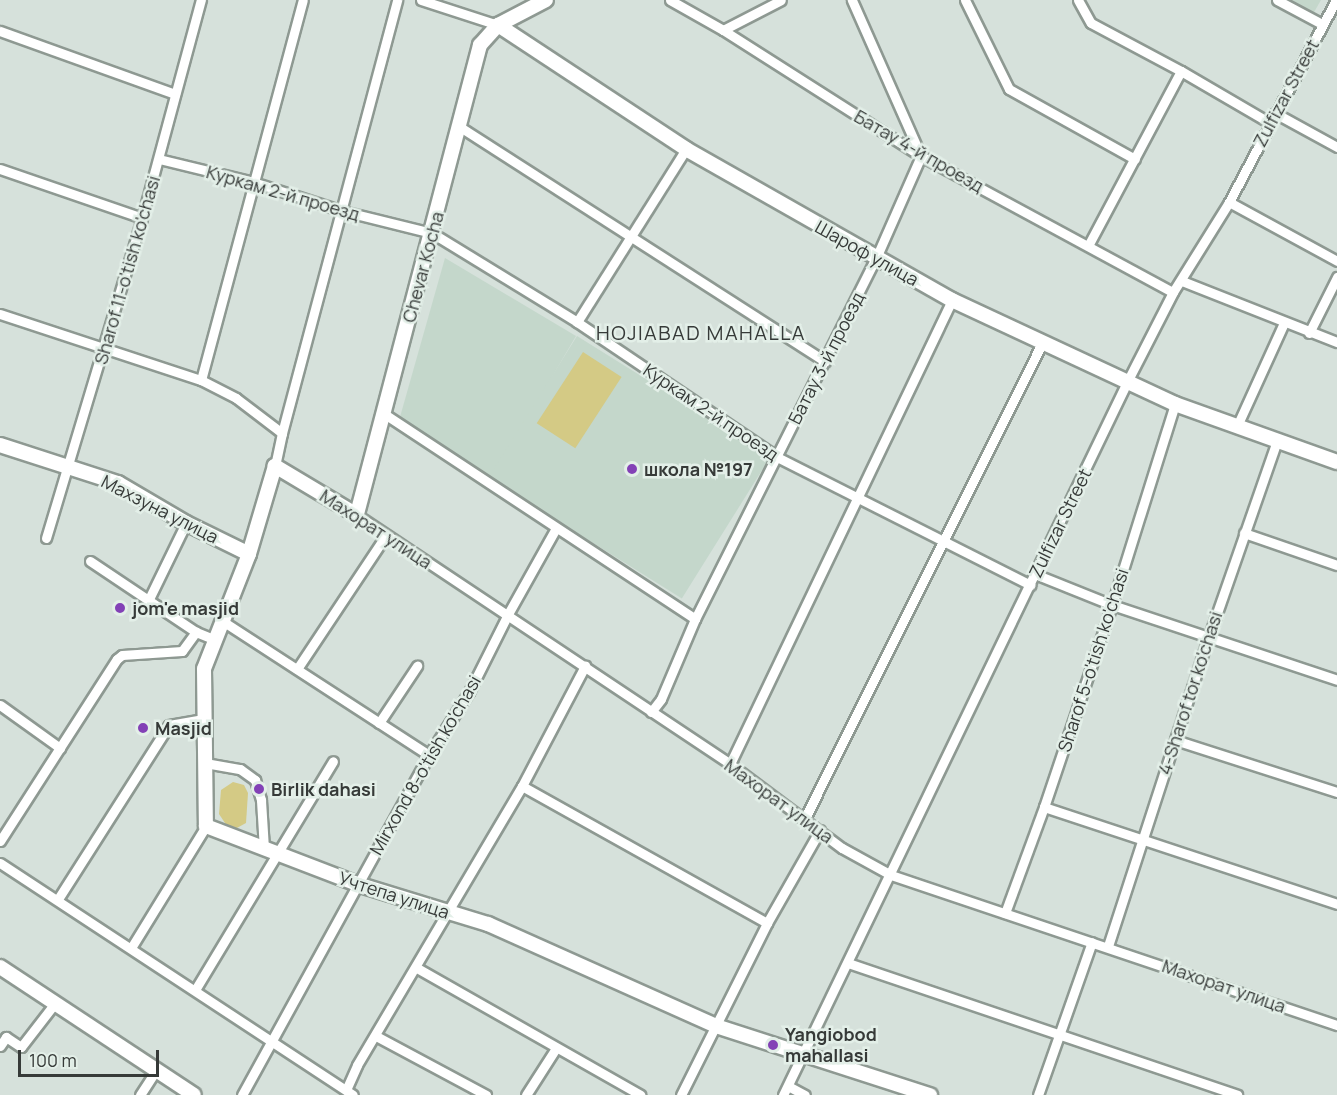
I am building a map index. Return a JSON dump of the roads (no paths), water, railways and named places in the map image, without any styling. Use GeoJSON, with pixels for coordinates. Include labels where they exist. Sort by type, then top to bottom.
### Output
{"type":"FeatureCollection","features":[{"type":"Feature","properties":{"kind":"street","name":"Sharof 11-o'tish ko'chasi"},"geometry":{"type":"LineString","coordinates":[[46,538],[104,350],[159,159],[201,0]]}},
{"type":"Feature","properties":{"kind":"street"},"geometry":{"type":"LineString","coordinates":[[201,381],[303,0]]}},
{"type":"Feature","properties":{"kind":"street"},"geometry":{"type":"LineString","coordinates":[[131,948],[206,826],[204,669],[249,554],[275,466],[398,0]]}},
{"type":"Feature","properties":{"kind":"street","name":"Шароф улица"},"geometry":{"type":"LineString","coordinates":[[421,0],[498,25],[686,150],[952,300],[1175,404],[1337,462]]}},
{"type":"Feature","properties":{"kind":"street"},"geometry":{"type":"LineString","coordinates":[[498,25],[546,0]]}},
{"type":"Feature","properties":{"kind":"street","name":"Батау 4-й проезд"},"geometry":{"type":"LineString","coordinates":[[670,0],[723,30],[921,156],[1089,244],[1173,292]]}},
{"type":"Feature","properties":{"kind":"street"},"geometry":{"type":"LineString","coordinates":[[723,30],[781,0]]}},
{"type":"Feature","properties":{"kind":"street"},"geometry":{"type":"LineString","coordinates":[[852,0],[921,156]]}},
{"type":"Feature","properties":{"kind":"street"},"geometry":{"type":"LineString","coordinates":[[964,0],[1009,89],[1135,159]]}},
{"type":"Feature","properties":{"kind":"street"},"geometry":{"type":"LineString","coordinates":[[1078,0],[1090,23],[1181,71],[1270,123]]}},
{"type":"Feature","properties":{"kind":"street"},"geometry":{"type":"LineString","coordinates":[[1277,0],[1322,24]]}},
{"type":"Feature","properties":{"kind":"street","name":"Zulfizar Street"},"geometry":{"type":"LineString","coordinates":[[783,1095],[1127,382],[1173,292],[1182,281],[1228,202],[1336,0]]}},
{"type":"Feature","properties":{"kind":"street","name":"Chevar Kocha"},"geometry":{"type":"LineString","coordinates":[[357,515],[480,45],[498,25]]}},
{"type":"Feature","properties":{"kind":"street"},"geometry":{"type":"LineString","coordinates":[[0,32],[175,94]]}},
{"type":"Feature","properties":{"kind":"street"},"geometry":{"type":"LineString","coordinates":[[1089,244],[1181,71]]}},
{"type":"Feature","properties":{"kind":"street"},"geometry":{"type":"LineString","coordinates":[[1275,113],[1337,147]]}},
{"type":"Feature","properties":{"kind":"street"},"geometry":{"type":"LineString","coordinates":[[460,127],[825,361]]}},
{"type":"Feature","properties":{"kind":"street"},"geometry":{"type":"LineString","coordinates":[[577,322],[686,150]]}},
{"type":"Feature","properties":{"kind":"street","name":"Батау 3-й проезд"},"geometry":{"type":"LineString","coordinates":[[651,712],[661,699],[695,620],[876,258],[921,156]]}},
{"type":"Feature","properties":{"kind":"street","name":"Куркам 2-й проезд"},"geometry":{"type":"LineString","coordinates":[[159,159],[253,182],[343,211],[432,233],[577,322],[777,457],[1030,585]]}},
{"type":"Feature","properties":{"kind":"street"},"geometry":{"type":"LineString","coordinates":[[0,169],[142,218]]}},
{"type":"Feature","properties":{"kind":"street"},"geometry":{"type":"LineString","coordinates":[[1228,202],[1337,261]]}},
{"type":"Feature","properties":{"kind":"street"},"geometry":{"type":"LineString","coordinates":[[1309,333],[1337,277]]}},
{"type":"Feature","properties":{"kind":"street"},"geometry":{"type":"LineString","coordinates":[[1182,281],[1309,333],[1337,342]]}},
{"type":"Feature","properties":{"kind":"street"},"geometry":{"type":"LineString","coordinates":[[730,764],[952,300]]}},
{"type":"Feature","properties":{"kind":"street"},"geometry":{"type":"LineString","coordinates":[[0,314],[201,381],[236,398],[282,433]]}},
{"type":"Feature","properties":{"kind":"street"},"geometry":{"type":"LineString","coordinates":[[1237,426],[1284,323]]}},
{"type":"Feature","properties":{"kind":"street"},"geometry":{"type":"LineString","coordinates":[[805,818],[1042,343]]}},
{"type":"Feature","properties":{"kind":"street","name":"Sharof 5-o'tish ko'chasi"},"geometry":{"type":"LineString","coordinates":[[1005,913],[1044,807],[1112,605],[1175,404]]}},
{"type":"Feature","properties":{"kind":"street"},"geometry":{"type":"LineString","coordinates":[[383,413],[695,620]]}},
{"type":"Feature","properties":{"kind":"street","name":"4-Sharof tor ko'chasi"},"geometry":{"type":"LineString","coordinates":[[1108,946],[1209,636],[1277,441]]}},
{"type":"Feature","properties":{"kind":"street","name":"Махзуна улица"},"geometry":{"type":"LineString","coordinates":[[0,445],[118,483],[186,523],[249,554]]}},
{"type":"Feature","properties":{"kind":"street","name":"Махорат улица"},"geometry":{"type":"LineString","coordinates":[[275,466],[357,515],[508,614],[730,764],[805,818],[842,848],[891,875],[1108,946],[1337,1025]]}},
{"type":"Feature","properties":{"kind":"street"},"geometry":{"type":"LineString","coordinates":[[148,601],[186,523]]}},
{"type":"Feature","properties":{"kind":"street","name":"Mirxond 8-o'tish ko'chasi"},"geometry":{"type":"LineString","coordinates":[[242,1095],[429,756],[469,692],[508,614],[556,528]]}},
{"type":"Feature","properties":{"kind":"street"},"geometry":{"type":"LineString","coordinates":[[1244,533],[1337,566]]}},
{"type":"Feature","properties":{"kind":"street"},"geometry":{"type":"LineString","coordinates":[[297,669],[386,536]]}},
{"type":"Feature","properties":{"kind":"street"},"geometry":{"type":"LineString","coordinates":[[90,561],[196,632],[216,640]]}},
{"type":"Feature","properties":{"kind":"street"},"geometry":{"type":"LineString","coordinates":[[1035,574],[1112,605],[1337,680]]}},
{"type":"Feature","properties":{"kind":"street"},"geometry":{"type":"LineString","coordinates":[[224,622],[429,756]]}},
{"type":"Feature","properties":{"kind":"street"},"geometry":{"type":"LineString","coordinates":[[0,841],[117,659],[122,655],[182,651],[196,632]]}},
{"type":"Feature","properties":{"kind":"street"},"geometry":{"type":"LineString","coordinates":[[379,723],[417,666]]}},
{"type":"Feature","properties":{"kind":"street"},"geometry":{"type":"LineString","coordinates":[[0,863],[350,1092],[376,1036],[522,786],[585,666]]}},
{"type":"Feature","properties":{"kind":"street"},"geometry":{"type":"LineString","coordinates":[[0,705],[60,748]]}},
{"type":"Feature","properties":{"kind":"street"},"geometry":{"type":"LineString","coordinates":[[58,899],[169,725],[203,719]]}},
{"type":"Feature","properties":{"kind":"street"},"geometry":{"type":"LineString","coordinates":[[1175,740],[1337,792]]}},
{"type":"Feature","properties":{"kind":"street"},"geometry":{"type":"LineString","coordinates":[[195,990],[333,761]]}},
{"type":"Feature","properties":{"kind":"street"},"geometry":{"type":"LineString","coordinates":[[205,763],[240,769],[255,780],[261,800],[264,849]]}},
{"type":"Feature","properties":{"kind":"street"},"geometry":{"type":"LineString","coordinates":[[522,786],[767,923]]}},
{"type":"Feature","properties":{"kind":"street"},"geometry":{"type":"LineString","coordinates":[[1044,807],[1337,904]]}},
{"type":"Feature","properties":{"kind":"street","name":"Учтепа улица"},"geometry":{"type":"LineString","coordinates":[[206,826],[357,884],[488,924],[716,1026],[930,1095]]}},
{"type":"Feature","properties":{"kind":"street"},"geometry":{"type":"LineString","coordinates":[[681,1095],[767,923],[820,830]]}},
{"type":"Feature","properties":{"kind":"street"},"geometry":{"type":"LineString","coordinates":[[1038,1095],[1092,942]]}},
{"type":"Feature","properties":{"kind":"street"},"geometry":{"type":"LineString","coordinates":[[848,963],[1237,1095]]}},
{"type":"Feature","properties":{"kind":"street"},"geometry":{"type":"LineString","coordinates":[[0,967],[194,1095]]}},
{"type":"Feature","properties":{"kind":"street"},"geometry":{"type":"LineString","coordinates":[[417,968],[641,1095]]}},
{"type":"Feature","properties":{"kind":"street"},"geometry":{"type":"LineString","coordinates":[[0,1046],[6,1037],[21,1047],[55,1003]]}},
{"type":"Feature","properties":{"kind":"street"},"geometry":{"type":"LineString","coordinates":[[376,1036],[486,1095]]}},
{"type":"Feature","properties":{"kind":"street"},"geometry":{"type":"LineString","coordinates":[[526,1095],[556,1048]]}},
{"type":"Feature","properties":{"kind":"street"},"geometry":{"type":"LineString","coordinates":[[140,1095],[156,1070]]}},
{"type":"Feature","properties":{"kind":"street"},"geometry":{"type":"LineString","coordinates":[[788,1086],[805,1095]]}},
{"type":"Feature","properties":{"kind":"place","name":"школа №197"},"geometry":{"type":"Point","coordinates":[632,469]}},
{"type":"Feature","properties":{"kind":"place","name":"jom'e masjid"},"geometry":{"type":"Point","coordinates":[120,608]}},
{"type":"Feature","properties":{"kind":"place","name":"Masjid"},"geometry":{"type":"Point","coordinates":[143,728]}},
{"type":"Feature","properties":{"kind":"place","name":"Birlik dahasi"},"geometry":{"type":"Point","coordinates":[259,789]}},
{"type":"Feature","properties":{"kind":"place","name":"Yangiobod mahallasi"},"geometry":{"type":"Point","coordinates":[773,1045]}},
{"type":"Feature","properties":{"kind":"district","name":"HOJIABAD MAHALLA"},"geometry":{"type":"Point","coordinates":[701,332]}}]}
